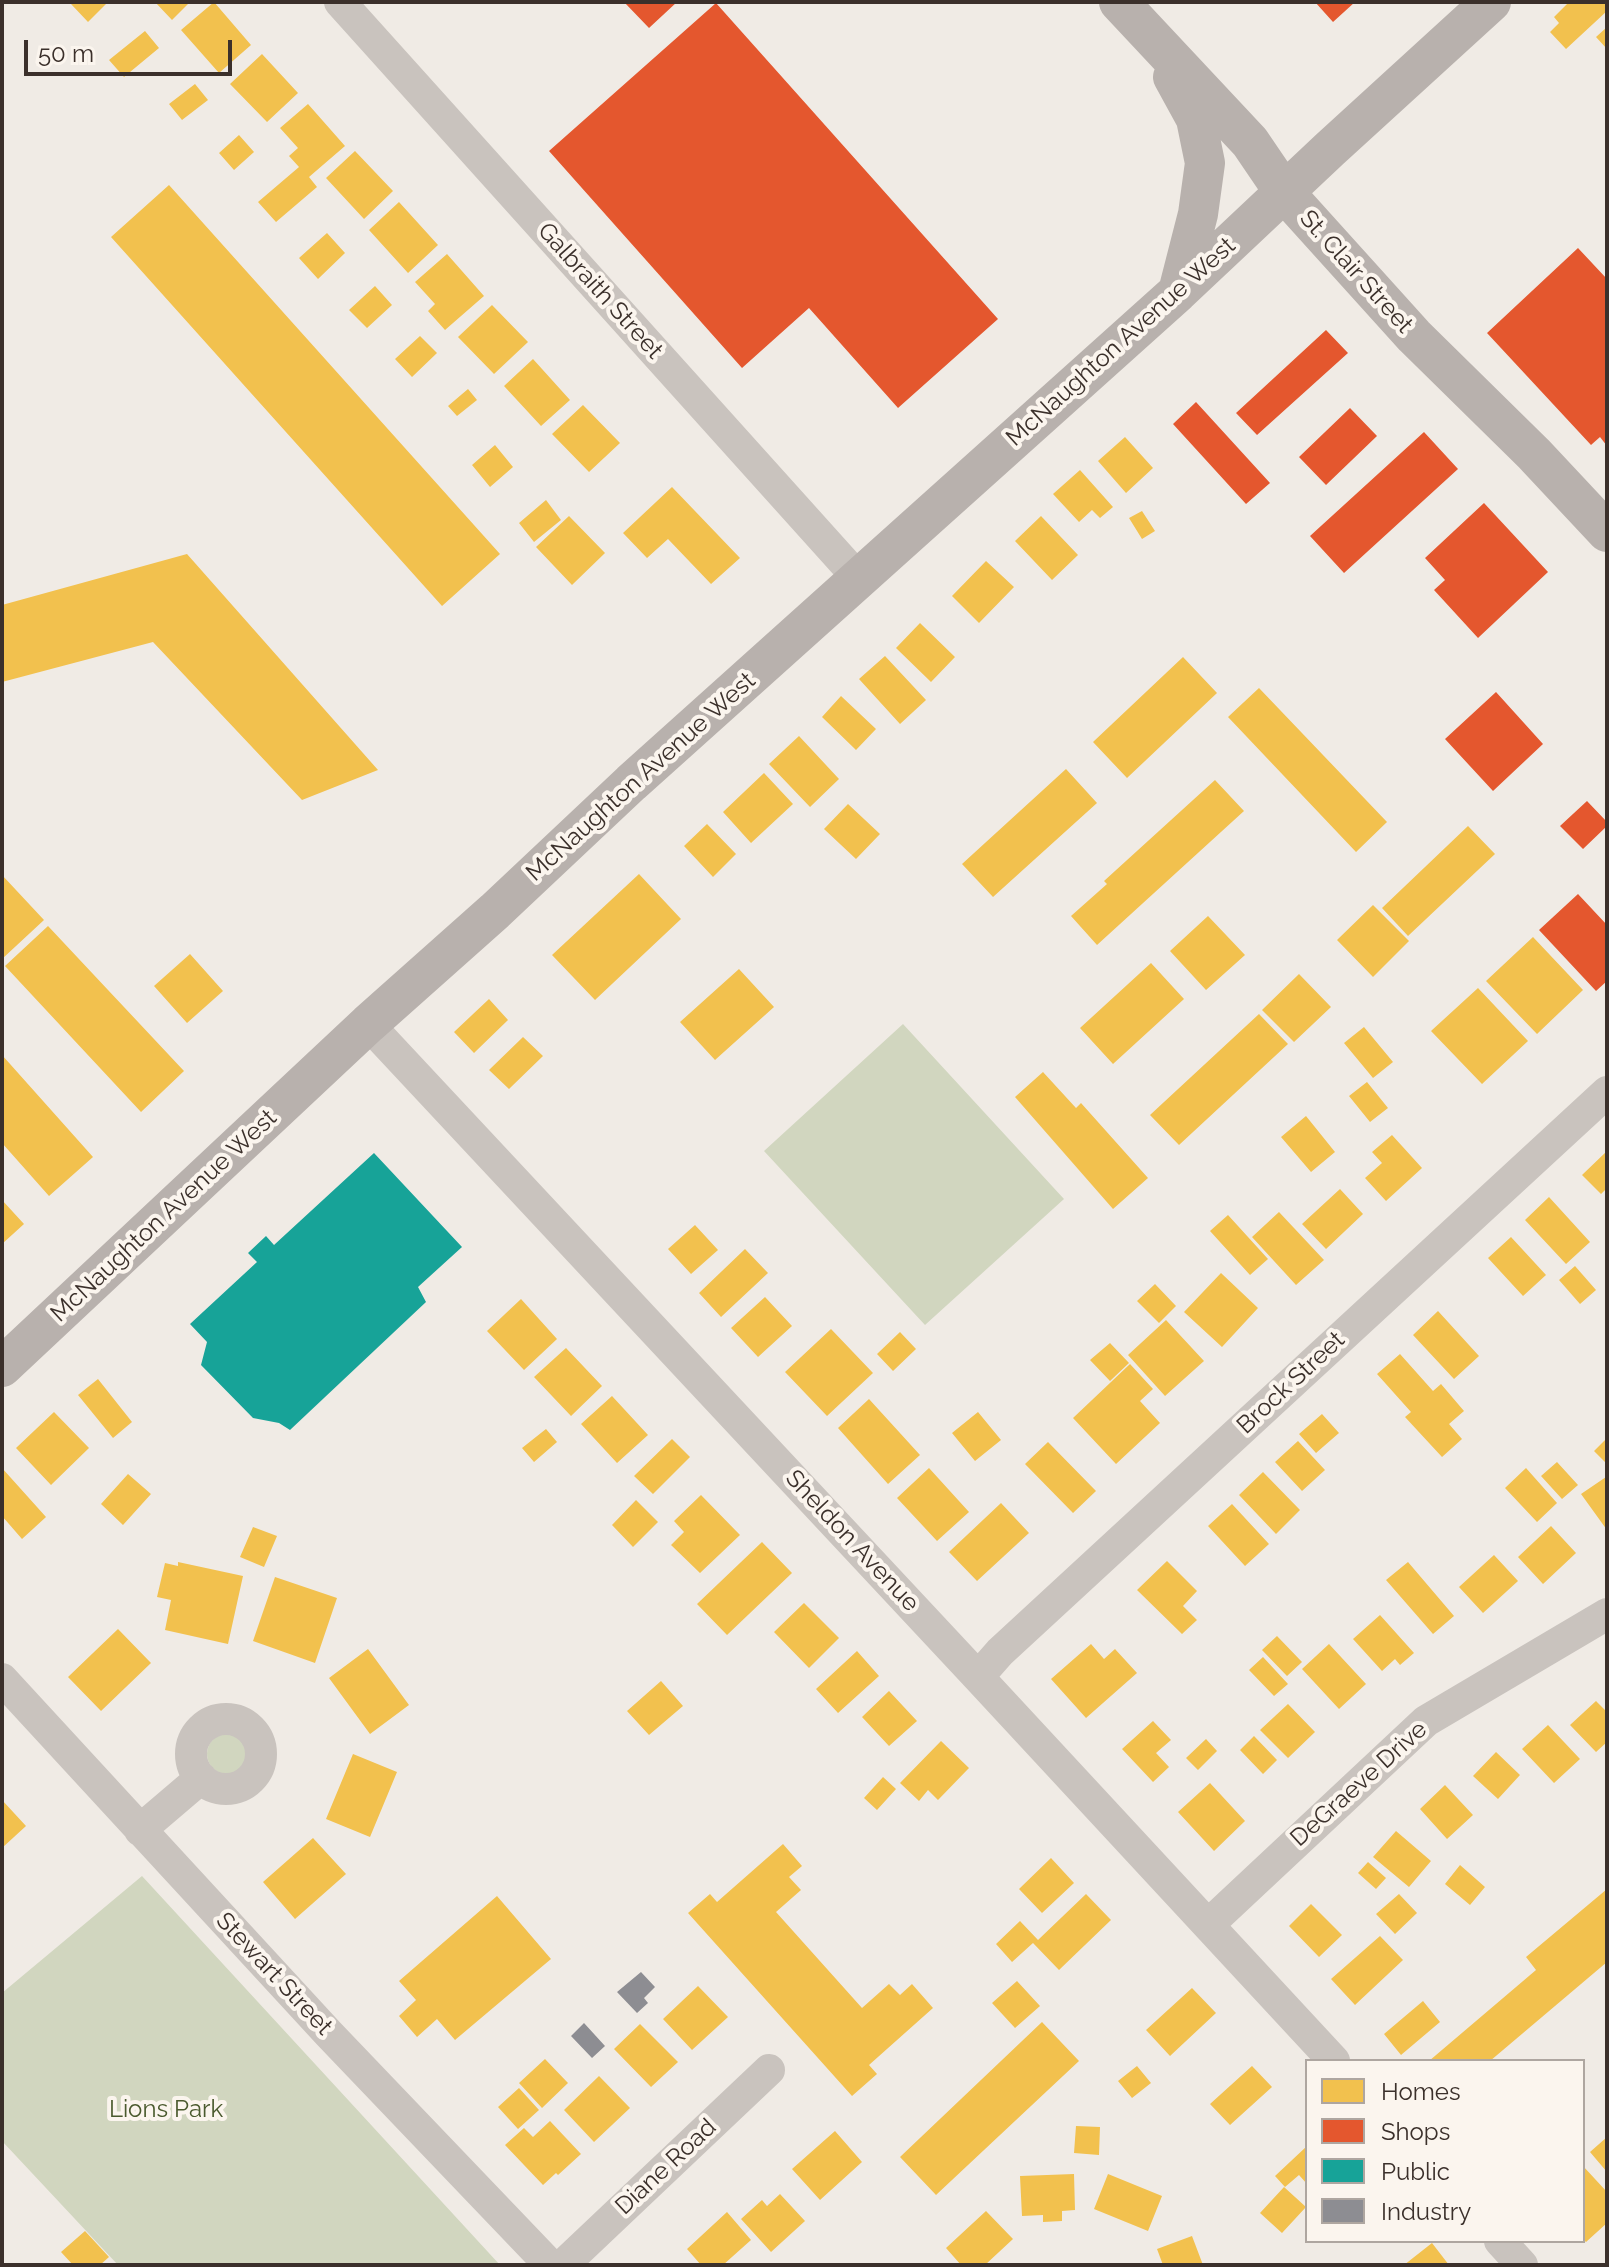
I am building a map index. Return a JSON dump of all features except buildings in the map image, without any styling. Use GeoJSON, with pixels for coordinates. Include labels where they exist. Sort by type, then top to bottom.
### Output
{"type":"FeatureCollection","features":[{"type":"Feature","properties":{"kind":"main road","name":"St. Clair Street"},"geometry":{"type":"LineString","coordinates":[[1119,2],[1250,142],[1284,192],[1414,336],[1534,454],[1607,532]]}},
{"type":"Feature","properties":{"kind":"main road","name":"McNaughton Avenue West"},"geometry":{"type":"LineString","coordinates":[[2,1367],[368,1024],[495,911],[631,783],[1178,292],[1491,2]]}},
{"type":"Feature","properties":{"kind":"main road"},"geometry":{"type":"LineString","coordinates":[[1151,37],[1196,119],[1205,163],[1198,214],[1178,292]]}},
{"type":"Feature","properties":{"kind":"street","name":"Galbraith Street"},"geometry":{"type":"LineString","coordinates":[[340,2],[860,580]]}},
{"type":"Feature","properties":{"kind":"street","name":"Sheldon Avenue"},"geometry":{"type":"LineString","coordinates":[[368,1024],[1332,2059]]}},
{"type":"Feature","properties":{"kind":"street","name":"Brock Street"},"geometry":{"type":"LineString","coordinates":[[978,1677],[1000,1652],[1607,1092]]}},
{"type":"Feature","properties":{"kind":"street","name":"DeGraeve Drive"},"geometry":{"type":"LineString","coordinates":[[1208,1925],[1426,1721],[1607,1614]]}},
{"type":"Feature","properties":{"kind":"street","name":"Stewart Street"},"geometry":{"type":"LineString","coordinates":[[2,1679],[329,2034],[550,2265]]}},
{"type":"Feature","properties":{"kind":"street"},"geometry":{"type":"LineString","coordinates":[[140,1830],[201,1778]]}},
{"type":"Feature","properties":{"kind":"street","name":"Diane Road"},"geometry":{"type":"LineString","coordinates":[[563,2265],[769,2070]]}},
{"type":"Feature","properties":{"kind":"street"},"geometry":{"type":"LineString","coordinates":[[1502,2243],[1522,2265]]}},
{"type":"Feature","properties":{"kind":"green space"},"geometry":{"type":"Polygon","coordinates":[[[903,1024],[1064,1199],[925,1325],[764,1151],[903,1024]]]}},
{"type":"Feature","properties":{"kind":"green space"},"geometry":{"type":"Polygon","coordinates":[[[227,1734],[241,1740],[247,1754],[241,1768],[227,1774],[213,1768],[207,1754],[213,1740],[227,1734]]]}},
{"type":"Feature","properties":{"kind":"green space","name":"Lions Park"},"geometry":{"type":"Polygon","coordinates":[[[142,1876],[500,2265],[118,2265],[2,2141],[2,1993],[142,1876]]]}}]}
